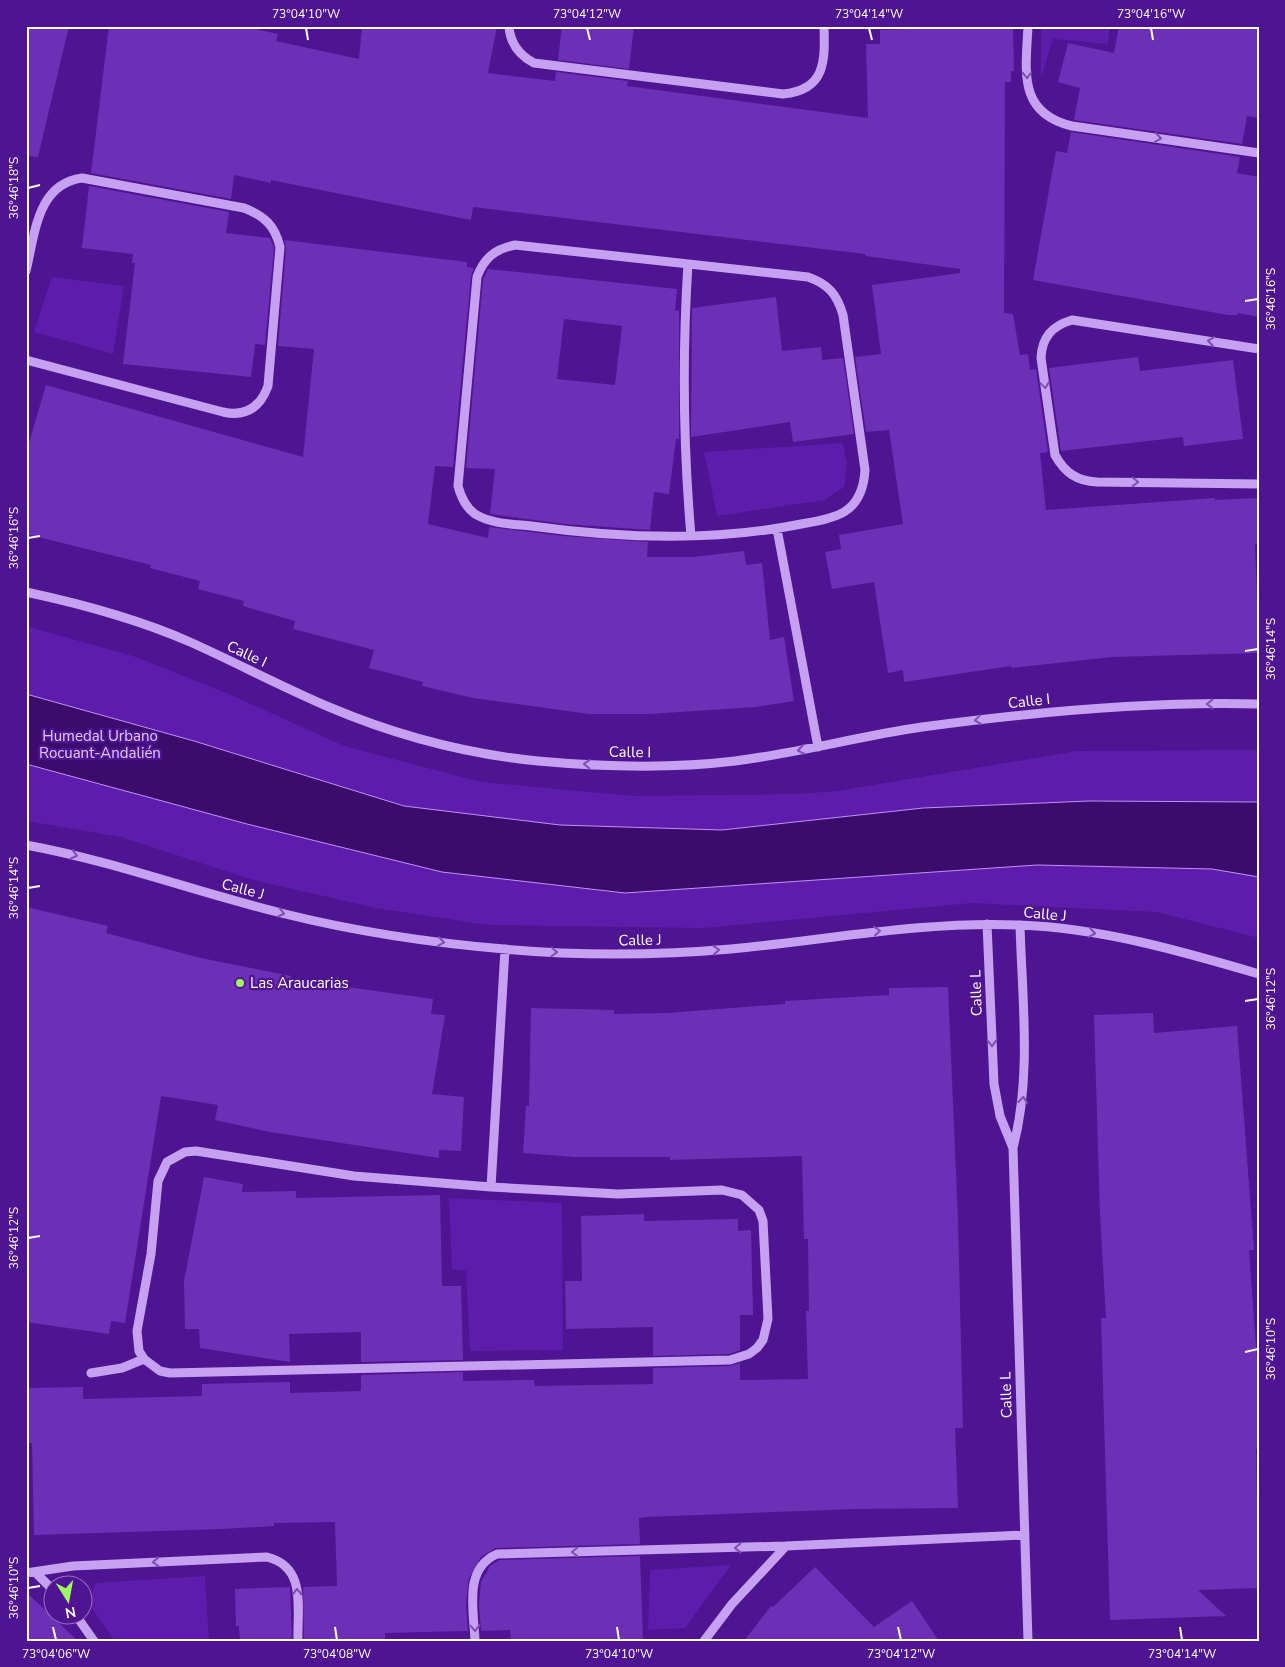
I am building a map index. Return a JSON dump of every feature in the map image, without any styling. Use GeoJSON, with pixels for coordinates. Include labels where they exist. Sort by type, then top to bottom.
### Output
{"type":"FeatureCollection","features":[{"type":"Feature","properties":{"kind":"street"},"geometry":{"type":"LineString","coordinates":[[509,26],[515,48],[523,57],[534,63],[783,94],[805,89],[814,82],[824,62],[824,26]]}},
{"type":"Feature","properties":{"kind":"street"},"geometry":{"type":"LineString","coordinates":[[1028,26],[1027,85],[1031,98],[1049,118],[1072,126],[1259,153]]}},
{"type":"Feature","properties":{"kind":"street"},"geometry":{"type":"LineString","coordinates":[[26,270],[46,199],[61,184],[82,178],[244,208],[258,213],[270,223],[277,234],[280,247],[268,386],[259,404],[251,410],[242,414],[223,412],[26,360]]}},
{"type":"Feature","properties":{"kind":"street"},"geometry":{"type":"LineString","coordinates":[[515,245],[808,277],[821,282],[832,290],[840,301],[865,470],[862,490],[851,506],[843,512],[777,529],[691,536],[569,532],[485,519],[468,508],[461,498],[458,486],[477,277],[487,258],[495,251],[515,245]]}},
{"type":"Feature","properties":{"kind":"street"},"geometry":{"type":"LineString","coordinates":[[688,264],[682,395],[691,536]]}},
{"type":"Feature","properties":{"kind":"street"},"geometry":{"type":"LineString","coordinates":[[1259,349],[1072,320],[1053,329],[1046,337],[1042,347],[1041,358],[1056,455],[1061,465],[1077,478],[1097,482],[1259,484]]}},
{"type":"Feature","properties":{"kind":"street"},"geometry":{"type":"LineString","coordinates":[[777,529],[818,747]]}},
{"type":"Feature","properties":{"kind":"street","name":"Calle I"},"geometry":{"type":"LineString","coordinates":[[26,592],[94,608],[138,622],[190,642],[331,708],[381,727],[432,742],[483,753],[560,762],[639,766],[735,761],[919,728],[1057,712],[1179,704],[1259,704]]}},
{"type":"Feature","properties":{"kind":"street","name":"Calle J"},"geometry":{"type":"LineString","coordinates":[[26,845],[114,865],[220,897],[336,925],[448,944],[505,949],[618,954],[674,953],[904,928],[987,924],[1020,925],[1051,927],[1144,942],[1259,974]]}},
{"type":"Feature","properties":{"kind":"street","name":"Calle L"},"geometry":{"type":"LineString","coordinates":[[987,924],[994,1084],[1000,1116],[1013,1148]]}},
{"type":"Feature","properties":{"kind":"street","name":"Calle L"},"geometry":{"type":"LineString","coordinates":[[1020,925],[1024,1076],[1020,1118],[1013,1148],[1028,1641]]}},
{"type":"Feature","properties":{"kind":"street"},"geometry":{"type":"LineString","coordinates":[[491,1187],[505,949]]}},
{"type":"Feature","properties":{"kind":"street"},"geometry":{"type":"LineString","coordinates":[[196,1151],[354,1176],[491,1187],[618,1194],[722,1190],[742,1195],[755,1206],[763,1221],[768,1319],[763,1340],[749,1354],[730,1360],[170,1373],[160,1371],[144,1359],[139,1351],[137,1332],[150,1254],[158,1181],[161,1170],[176,1156],[186,1152],[196,1151]]}},
{"type":"Feature","properties":{"kind":"street"},"geometry":{"type":"LineString","coordinates":[[92,1372],[122,1368],[144,1359]]}},
{"type":"Feature","properties":{"kind":"street"},"geometry":{"type":"LineString","coordinates":[[475,1641],[474,1580],[482,1563],[497,1554],[786,1546],[1024,1535]]}},
{"type":"Feature","properties":{"kind":"street"},"geometry":{"type":"LineString","coordinates":[[704,1641],[732,1604],[786,1546]]}},
{"type":"Feature","properties":{"kind":"street"},"geometry":{"type":"LineString","coordinates":[[26,1573],[73,1566],[267,1557],[278,1560],[288,1567],[296,1581],[298,1641]]}},
{"type":"Feature","properties":{"kind":"street"},"geometry":{"type":"LineString","coordinates":[[36,1573],[42,1579]]}},
{"type":"Feature","properties":{"kind":"street"},"geometry":{"type":"LineString","coordinates":[[82,1624],[94,1641]]}},
{"type":"Feature","properties":{"kind":"green space"},"geometry":{"type":"Polygon","coordinates":[[[1041,26],[1110,26],[1108,44],[1053,39],[1041,77],[1041,26]]]}},
{"type":"Feature","properties":{"kind":"green space"},"geometry":{"type":"Polygon","coordinates":[[[52,277],[124,286],[113,354],[34,332],[52,277]]]}},
{"type":"Feature","properties":{"kind":"green space"},"geometry":{"type":"Polygon","coordinates":[[[843,443],[847,465],[844,487],[825,500],[717,516],[704,452],[843,443]]]}},
{"type":"Feature","properties":{"kind":"green space","name":"Humedal Urbano Rocuant-Andalién"},"geometry":{"type":"Polygon","coordinates":[[[26,626],[133,656],[229,694],[344,746],[481,782],[633,796],[796,794],[837,791],[1077,751],[1259,750],[1259,938],[1157,912],[972,903],[703,928],[488,925],[376,908],[253,880],[121,837],[26,821],[26,626]]]}},
{"type":"Feature","properties":{"kind":"green space"},"geometry":{"type":"Polygon","coordinates":[[[449,1198],[562,1203],[563,1350],[470,1351],[466,1271],[452,1269],[449,1198]]]}},
{"type":"Feature","properties":{"kind":"green space"},"geometry":{"type":"Polygon","coordinates":[[[731,1565],[685,1628],[648,1630],[650,1570],[731,1565]]]}},
{"type":"Feature","properties":{"kind":"green space"},"geometry":{"type":"Polygon","coordinates":[[[205,1576],[209,1641],[115,1641],[92,1608],[92,1594],[95,1583],[205,1576]]]}},
{"type":"Feature","properties":{"kind":"shaded area","name":"Humedal Urbano Rocuant-Andalién"},"geometry":{"type":"Polygon","coordinates":[[[26,694],[194,741],[404,806],[560,825],[722,830],[923,808],[1089,801],[1259,802],[1259,877],[1212,869],[1037,865],[625,893],[442,872],[247,824],[26,764],[26,694]]]}},
{"type":"Feature","properties":{"kind":"building"},"geometry":{"type":"Polygon","coordinates":[[[26,26],[69,26],[38,157],[26,156],[26,26]]]}},
{"type":"Feature","properties":{"kind":"building"},"geometry":{"type":"Polygon","coordinates":[[[109,26],[241,26],[278,34],[276,41],[359,59],[362,26],[497,26],[488,73],[555,81],[556,72],[628,81],[627,86],[868,118],[866,44],[880,44],[880,30],[1013,26],[1014,71],[1011,71],[1011,82],[1005,82],[1004,313],[1013,314],[1020,355],[1028,354],[1030,370],[1036,369],[1048,452],[1040,453],[1046,510],[1215,498],[1215,500],[1259,498],[1259,544],[1255,544],[1259,653],[1112,657],[1012,668],[1011,666],[904,682],[903,670],[888,673],[874,582],[832,589],[825,552],[841,549],[839,535],[903,524],[889,430],[866,432],[855,357],[881,354],[872,285],[960,273],[960,269],[866,256],[865,254],[473,207],[471,220],[271,180],[271,183],[234,175],[231,199],[91,173],[109,26]]]}},
{"type":"Feature","properties":{"kind":"building"},"geometry":{"type":"Polygon","coordinates":[[[562,26],[634,26],[629,69],[558,60],[562,26]]]}},
{"type":"Feature","properties":{"kind":"building"},"geometry":{"type":"Polygon","coordinates":[[[1119,26],[1259,26],[1259,118],[1247,116],[1242,144],[1074,120],[1080,88],[1058,82],[1068,43],[1114,53],[1119,26]]]}},
{"type":"Feature","properties":{"kind":"building"},"geometry":{"type":"Polygon","coordinates":[[[1071,132],[1240,157],[1237,173],[1259,177],[1259,317],[1238,313],[1238,315],[1228,315],[1033,280],[1056,151],[1067,153],[1071,132]]]}},
{"type":"Feature","properties":{"kind":"building"},"geometry":{"type":"Polygon","coordinates":[[[89,186],[229,212],[226,233],[270,238],[274,248],[265,345],[255,344],[251,377],[123,364],[135,263],[132,263],[133,254],[82,248],[89,186]]]}},
{"type":"Feature","properties":{"kind":"building"},"geometry":{"type":"Polygon","coordinates":[[[284,240],[467,262],[467,267],[474,268],[471,276],[453,467],[435,466],[428,524],[488,538],[489,527],[563,536],[648,542],[647,557],[693,557],[744,551],[746,565],[762,563],[770,640],[784,637],[794,701],[756,707],[649,714],[589,714],[473,698],[422,686],[423,682],[369,668],[374,650],[293,629],[295,621],[243,606],[244,601],[198,589],[200,581],[150,568],[151,565],[26,534],[26,453],[46,385],[303,457],[314,349],[278,346],[286,248],[284,240]]]}},
{"type":"Feature","properties":{"kind":"building"},"geometry":{"type":"Polygon","coordinates":[[[488,269],[677,289],[675,311],[679,310],[679,439],[676,439],[669,494],[654,492],[650,530],[565,524],[490,514],[495,469],[466,468],[483,279],[488,269]],[[564,319],[557,379],[615,385],[622,326],[564,319]]]}},
{"type":"Feature","properties":{"kind":"building"},"geometry":{"type":"Polygon","coordinates":[[[776,297],[782,351],[821,347],[822,360],[843,358],[854,434],[793,442],[790,422],[691,437],[692,308],[776,297]]]}},
{"type":"Feature","properties":{"kind":"building"},"geometry":{"type":"Polygon","coordinates":[[[1138,357],[1140,371],[1233,360],[1243,439],[1184,446],[1183,437],[1061,451],[1049,368],[1138,357]]]}},
{"type":"Feature","properties":{"kind":"building"},"geometry":{"type":"Polygon","coordinates":[[[26,907],[108,926],[106,933],[201,958],[291,976],[290,979],[433,999],[431,1014],[445,1015],[432,1094],[464,1097],[461,1151],[439,1150],[439,1158],[270,1132],[215,1120],[218,1105],[161,1096],[125,1323],[111,1321],[109,1334],[26,1322],[26,907]]]}},
{"type":"Feature","properties":{"kind":"building"},"geometry":{"type":"Polygon","coordinates":[[[948,987],[958,1220],[963,1428],[955,1428],[958,1508],[855,1509],[646,1517],[639,1518],[640,1544],[496,1548],[481,1557],[469,1578],[466,1604],[468,1631],[385,1633],[385,1641],[304,1641],[303,1587],[337,1586],[335,1522],[274,1523],[274,1526],[221,1529],[34,1535],[32,1443],[26,1443],[26,1388],[83,1387],[83,1399],[202,1396],[202,1384],[290,1382],[290,1393],[361,1391],[361,1375],[463,1372],[463,1381],[534,1380],[535,1386],[653,1384],[653,1368],[730,1366],[740,1363],[740,1380],[808,1379],[806,1311],[809,1311],[808,1239],[804,1239],[802,1156],[670,1160],[670,1157],[574,1157],[523,1153],[526,1106],[529,1106],[531,1008],[614,1010],[614,1014],[667,1013],[785,1004],[785,1001],[889,995],[889,988],[948,987]]]}},
{"type":"Feature","properties":{"kind":"building"},"geometry":{"type":"Polygon","coordinates":[[[1153,1013],[1154,1033],[1237,1026],[1254,1250],[1249,1250],[1257,1360],[1259,1449],[1256,1449],[1259,1588],[1198,1590],[1226,1616],[1110,1620],[1101,1318],[1106,1318],[1100,1215],[1094,1015],[1153,1013]]]}},
{"type":"Feature","properties":{"kind":"building"},"geometry":{"type":"Polygon","coordinates":[[[204,1177],[243,1184],[242,1192],[296,1191],[296,1198],[440,1195],[442,1286],[461,1286],[463,1360],[361,1362],[361,1332],[289,1334],[290,1362],[200,1348],[199,1329],[185,1329],[184,1281],[204,1177]]]}},
{"type":"Feature","properties":{"kind":"building"},"geometry":{"type":"Polygon","coordinates":[[[644,1214],[644,1221],[738,1219],[738,1231],[751,1230],[753,1315],[740,1315],[740,1350],[729,1354],[653,1356],[653,1327],[566,1329],[565,1281],[582,1281],[581,1216],[644,1214]]]}},
{"type":"Feature","properties":{"kind":"building"},"geometry":{"type":"Polygon","coordinates":[[[640,1556],[643,1641],[511,1641],[510,1630],[481,1631],[479,1604],[481,1582],[490,1566],[499,1560],[640,1556]]]}},
{"type":"Feature","properties":{"kind":"building"},"geometry":{"type":"Polygon","coordinates":[[[815,1567],[874,1627],[912,1601],[939,1641],[744,1641],[771,1606],[773,1607],[815,1567]]]}},
{"type":"Feature","properties":{"kind":"building"},"geometry":{"type":"Polygon","coordinates":[[[290,1587],[292,1641],[240,1641],[239,1626],[236,1626],[235,1589],[290,1587]]]}},
{"type":"Feature","properties":{"kind":"building"},"geometry":{"type":"Polygon","coordinates":[[[26,1592],[42,1607],[42,1624],[60,1624],[78,1641],[26,1641],[26,1592]]]}},
{"type":"Feature","properties":{"kind":"place","name":"Las Araucarias"},"geometry":{"type":"Point","coordinates":[240,983]}}]}
